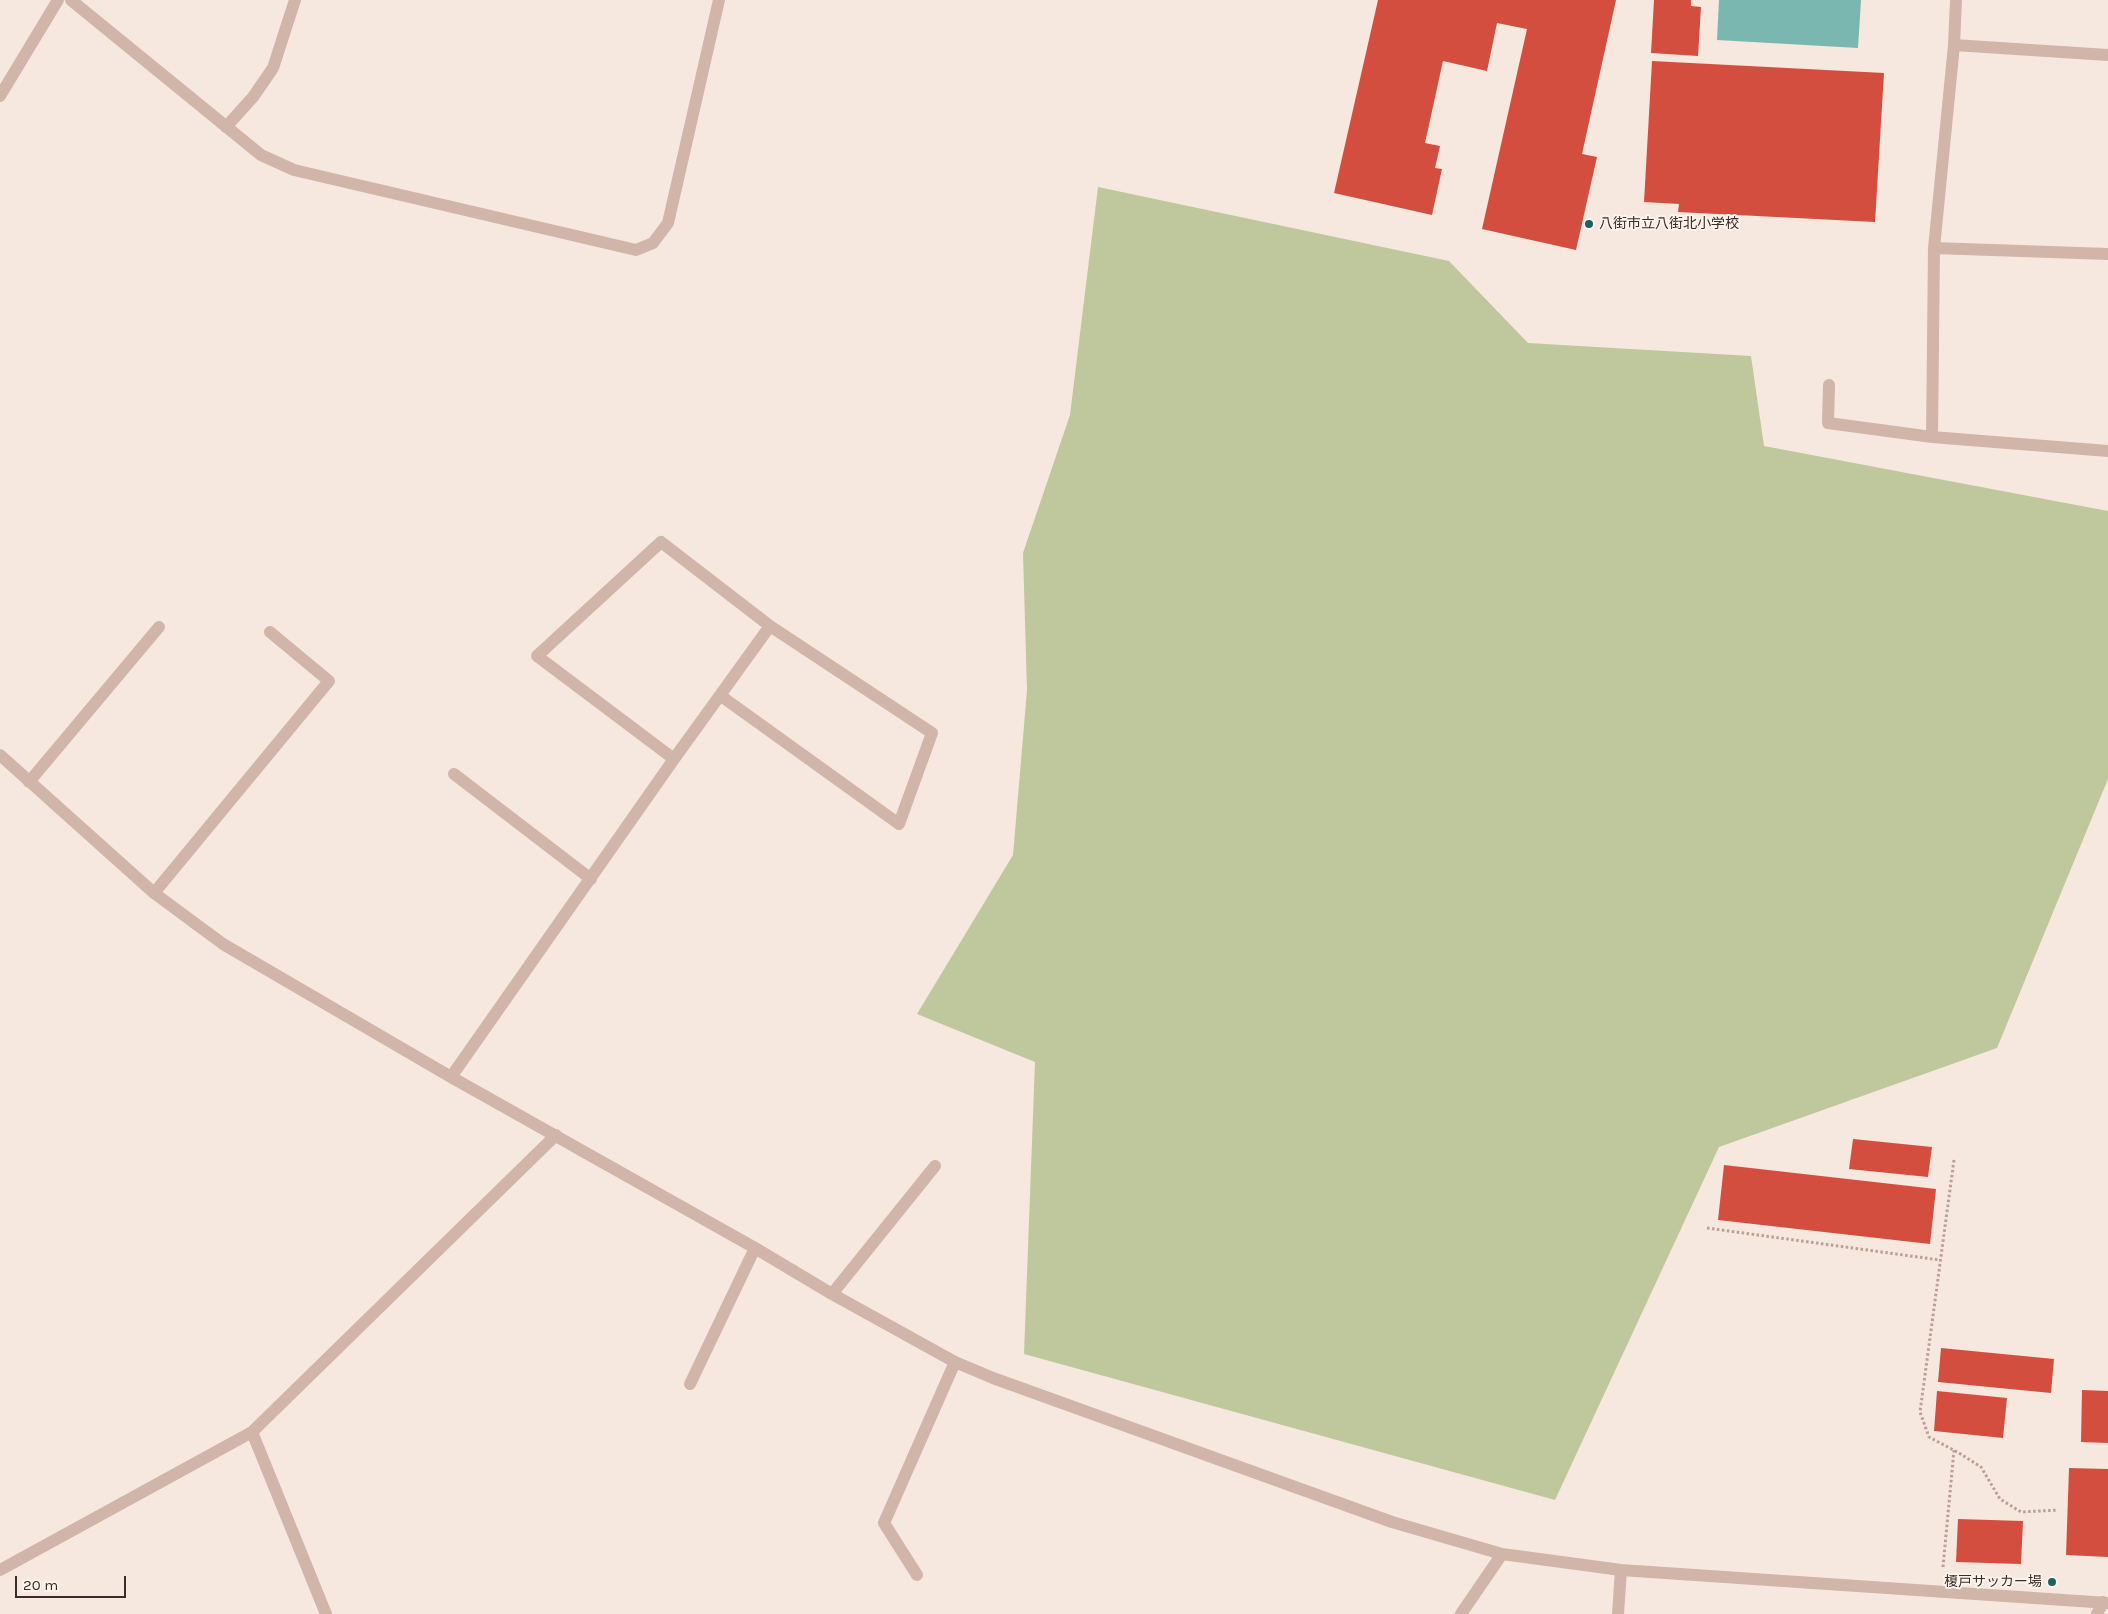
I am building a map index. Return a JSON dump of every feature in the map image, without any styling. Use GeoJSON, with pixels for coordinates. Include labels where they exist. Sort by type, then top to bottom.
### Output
{"type":"FeatureCollection","features":[{"type":"Feature","properties":{"kind":"street"},"geometry":{"type":"LineString","coordinates":[[0,96],[58,0]]}},
{"type":"Feature","properties":{"kind":"street"},"geometry":{"type":"LineString","coordinates":[[71,0],[261,155],[294,170],[636,250],[653,243],[668,223],[719,0]]}},
{"type":"Feature","properties":{"kind":"street"},"geometry":{"type":"LineString","coordinates":[[226,127],[252,97],[272,68],[294,0]]}},
{"type":"Feature","properties":{"kind":"street"},"geometry":{"type":"LineString","coordinates":[[1932,437],[1934,248],[1954,45],[1956,0]]}},
{"type":"Feature","properties":{"kind":"street"},"geometry":{"type":"LineString","coordinates":[[1954,45],[2108,56]]}},
{"type":"Feature","properties":{"kind":"street"},"geometry":{"type":"LineString","coordinates":[[1934,248],[2108,254]]}},
{"type":"Feature","properties":{"kind":"street"},"geometry":{"type":"LineString","coordinates":[[1828,385],[1828,423],[1932,437],[2108,452]]}},
{"type":"Feature","properties":{"kind":"street"},"geometry":{"type":"LineString","coordinates":[[674,759],[537,656],[661,542],[770,626],[932,733],[899,824],[721,696]]}},
{"type":"Feature","properties":{"kind":"street"},"geometry":{"type":"LineString","coordinates":[[452,1077],[674,759],[770,626]]}},
{"type":"Feature","properties":{"kind":"street"},"geometry":{"type":"LineString","coordinates":[[29,782],[159,627]]}},
{"type":"Feature","properties":{"kind":"street"},"geometry":{"type":"LineString","coordinates":[[154,893],[329,681],[270,632]]}},
{"type":"Feature","properties":{"kind":"street"},"geometry":{"type":"LineString","coordinates":[[0,754],[154,893],[223,944],[452,1077],[755,1248],[832,1294],[955,1362],[993,1378],[1382,1519],[1502,1554],[1621,1570],[1941,1592],[2103,1606]]}},
{"type":"Feature","properties":{"kind":"street"},"geometry":{"type":"LineString","coordinates":[[454,774],[591,879]]}},
{"type":"Feature","properties":{"kind":"street"},"geometry":{"type":"LineString","coordinates":[[0,1570],[252,1432],[556,1135]]}},
{"type":"Feature","properties":{"kind":"street"},"geometry":{"type":"LineString","coordinates":[[832,1294],[935,1166]]}},
{"type":"Feature","properties":{"kind":"street"},"geometry":{"type":"LineString","coordinates":[[690,1384],[755,1248]]}},
{"type":"Feature","properties":{"kind":"street"},"geometry":{"type":"LineString","coordinates":[[916,1575],[884,1522],[955,1362]]}},
{"type":"Feature","properties":{"kind":"street"},"geometry":{"type":"LineString","coordinates":[[252,1432],[326,1614]]}},
{"type":"Feature","properties":{"kind":"street"},"geometry":{"type":"LineString","coordinates":[[1462,1614],[1502,1554]]}},
{"type":"Feature","properties":{"kind":"street"},"geometry":{"type":"LineString","coordinates":[[1618,1614],[1621,1570]]}},
{"type":"Feature","properties":{"kind":"path"},"geometry":{"type":"LineString","coordinates":[[1954,1160],[1920,1412],[1929,1437],[1954,1450],[1980,1468],[2000,1499],[2021,1512],[2058,1510]]}},
{"type":"Feature","properties":{"kind":"path"},"geometry":{"type":"LineString","coordinates":[[1707,1228],[1940,1260]]}},
{"type":"Feature","properties":{"kind":"path"},"geometry":{"type":"LineString","coordinates":[[1941,1592],[1954,1450]]}},
{"type":"Feature","properties":{"kind":"green space"},"geometry":{"type":"Polygon","coordinates":[[[1098,187],[1449,261],[1528,343],[1751,356],[1764,446],[2108,511],[2108,779],[1997,1048],[1719,1147],[1555,1500],[1024,1354],[1035,1062],[917,1014],[1013,855],[1027,690],[1023,553],[1070,415],[1098,187]]]}},
{"type":"Feature","properties":{"kind":"water"},"geometry":{"type":"Polygon","coordinates":[[[1719,0],[1861,0],[1858,48],[1717,40],[1719,0]]]}},
{"type":"Feature","properties":{"kind":"building"},"geometry":{"type":"Polygon","coordinates":[[[1378,0],[1616,0],[1582,154],[1597,157],[1576,250],[1482,229],[1527,29],[1497,23],[1487,71],[1443,61],[1425,143],[1440,146],[1435,168],[1442,169],[1432,215],[1334,193],[1378,0]]]}},
{"type":"Feature","properties":{"kind":"building"},"geometry":{"type":"Polygon","coordinates":[[[1654,0],[1691,0],[1691,6],[1701,7],[1698,56],[1651,53],[1654,0]]]}},
{"type":"Feature","properties":{"kind":"building"},"geometry":{"type":"Polygon","coordinates":[[[1652,61],[1884,73],[1875,222],[1678,212],[1679,204],[1644,202],[1652,61]]]}},
{"type":"Feature","properties":{"kind":"building"},"geometry":{"type":"Polygon","coordinates":[[[1853,1139],[1932,1147],[1928,1177],[1849,1169],[1853,1139]]]}},
{"type":"Feature","properties":{"kind":"building"},"geometry":{"type":"Polygon","coordinates":[[[1724,1165],[1936,1189],[1930,1244],[1718,1220],[1724,1165]]]}},
{"type":"Feature","properties":{"kind":"building"},"geometry":{"type":"Polygon","coordinates":[[[1941,1348],[2054,1359],[2051,1393],[1938,1382],[1941,1348]]]}},
{"type":"Feature","properties":{"kind":"building"},"geometry":{"type":"Polygon","coordinates":[[[2082,1390],[2108,1391],[2108,1443],[2081,1442],[2082,1390]]]}},
{"type":"Feature","properties":{"kind":"building"},"geometry":{"type":"Polygon","coordinates":[[[1937,1391],[2007,1398],[2003,1438],[1934,1431],[1937,1391]]]}},
{"type":"Feature","properties":{"kind":"building"},"geometry":{"type":"Polygon","coordinates":[[[2069,1468],[2108,1469],[2108,1557],[2066,1555],[2069,1468]]]}},
{"type":"Feature","properties":{"kind":"building"},"geometry":{"type":"Polygon","coordinates":[[[1958,1519],[2023,1521],[2021,1564],[1956,1562],[1958,1519]]]}},
{"type":"Feature","properties":{"kind":"place","name":"八街市立八街北小学校"},"geometry":{"type":"Point","coordinates":[1589,224]}},
{"type":"Feature","properties":{"kind":"place","name":"榎戸サッカー場"},"geometry":{"type":"Point","coordinates":[2052,1582]}}]}
